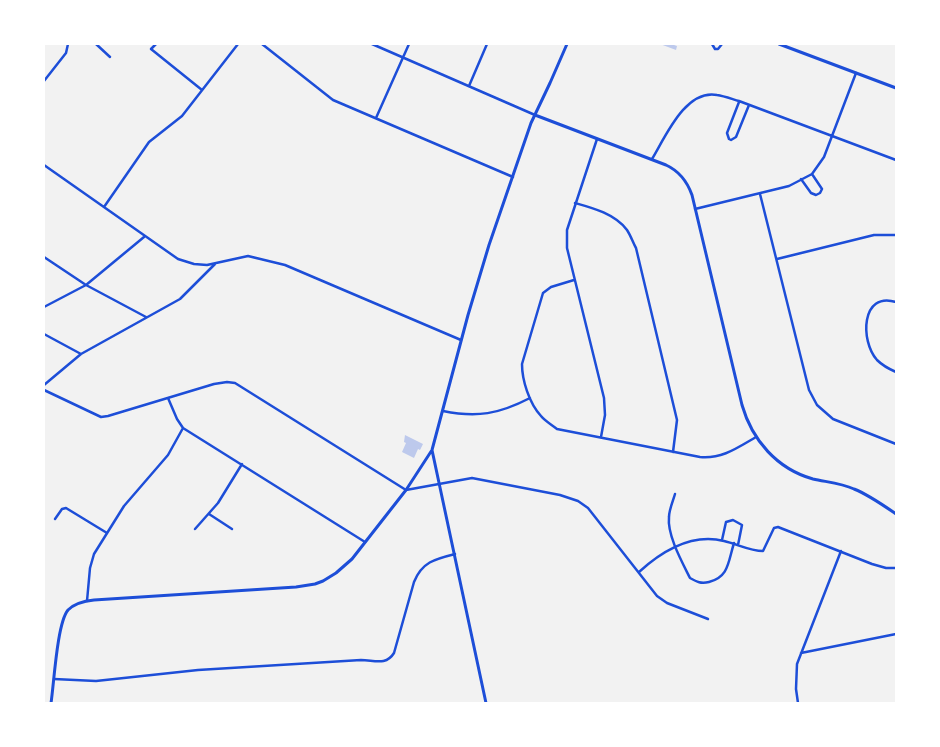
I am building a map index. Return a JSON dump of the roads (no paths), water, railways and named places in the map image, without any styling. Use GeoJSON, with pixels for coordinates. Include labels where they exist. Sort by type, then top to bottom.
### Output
{"type":"FeatureCollection","features":[{"type":"Feature","properties":{"kind":"street"},"geometry":{"type":"LineString","coordinates":[[44,81],[66,53],[68,44]]}},
{"type":"Feature","properties":{"kind":"street"},"geometry":{"type":"LineString","coordinates":[[96,44],[110,56]]}},
{"type":"Feature","properties":{"kind":"street"},"geometry":{"type":"LineString","coordinates":[[156,44],[152,49],[202,90]]}},
{"type":"Feature","properties":{"kind":"street"},"geometry":{"type":"LineString","coordinates":[[104,207],[149,142],[182,116],[238,44]]}},
{"type":"Feature","properties":{"kind":"street"},"geometry":{"type":"LineString","coordinates":[[262,44],[330,98],[513,178]]}},
{"type":"Feature","properties":{"kind":"street"},"geometry":{"type":"LineString","coordinates":[[372,44],[535,115],[670,166],[682,176],[688,184],[695,209],[742,405],[756,437],[775,458],[794,471],[809,477],[855,489],[896,514]]}},
{"type":"Feature","properties":{"kind":"street"},"geometry":{"type":"LineString","coordinates":[[376,118],[409,44]]}},
{"type":"Feature","properties":{"kind":"street"},"geometry":{"type":"LineString","coordinates":[[469,86],[487,44]]}},
{"type":"Feature","properties":{"kind":"street"},"geometry":{"type":"LineString","coordinates":[[51,703],[60,631],[66,614],[72,606],[87,601],[308,586],[323,581],[336,573],[366,543],[406,490],[432,450],[476,287],[531,123],[567,44]]}},
{"type":"Feature","properties":{"kind":"street"},"geometry":{"type":"LineString","coordinates":[[712,44],[715,49],[718,49],[722,44]]}},
{"type":"Feature","properties":{"kind":"street"},"geometry":{"type":"LineString","coordinates":[[779,44],[896,88]]}},
{"type":"Feature","properties":{"kind":"street"},"geometry":{"type":"LineString","coordinates":[[695,209],[789,186],[812,174],[824,157],[856,73]]}},
{"type":"Feature","properties":{"kind":"street"},"geometry":{"type":"LineString","coordinates":[[652,160],[683,108],[693,100],[715,94],[739,101],[896,160]]}},
{"type":"Feature","properties":{"kind":"street"},"geometry":{"type":"LineString","coordinates":[[739,101],[727,133],[731,140],[736,137],[749,105]]}},
{"type":"Feature","properties":{"kind":"street"},"geometry":{"type":"LineString","coordinates":[[597,139],[567,230],[566,248],[604,398],[605,415],[601,438]]}},
{"type":"Feature","properties":{"kind":"street"},"geometry":{"type":"LineString","coordinates":[[44,165],[172,256],[186,262],[200,264],[215,263],[248,256],[285,265],[461,340]]}},
{"type":"Feature","properties":{"kind":"street"},"geometry":{"type":"LineString","coordinates":[[801,179],[811,193],[816,196],[822,188],[812,174]]}},
{"type":"Feature","properties":{"kind":"street"},"geometry":{"type":"LineString","coordinates":[[760,194],[809,390],[817,406],[833,419],[896,444]]}},
{"type":"Feature","properties":{"kind":"street"},"geometry":{"type":"LineString","coordinates":[[575,202],[604,212],[617,221],[627,230],[636,248],[676,420],[672,452]]}},
{"type":"Feature","properties":{"kind":"street"},"geometry":{"type":"LineString","coordinates":[[776,259],[874,235],[896,235]]}},
{"type":"Feature","properties":{"kind":"street"},"geometry":{"type":"LineString","coordinates":[[44,307],[86,285],[145,236]]}},
{"type":"Feature","properties":{"kind":"street"},"geometry":{"type":"LineString","coordinates":[[44,258],[86,285],[146,318]]}},
{"type":"Feature","properties":{"kind":"street"},"geometry":{"type":"LineString","coordinates":[[44,385],[81,354],[180,299],[215,263]]}},
{"type":"Feature","properties":{"kind":"street"},"geometry":{"type":"LineString","coordinates":[[574,280],[551,286],[543,294],[522,364],[522,374],[530,398],[541,416],[557,429],[705,458],[732,452],[756,437]]}},
{"type":"Feature","properties":{"kind":"street"},"geometry":{"type":"LineString","coordinates":[[896,302],[890,300],[879,302],[870,310],[865,322],[868,343],[876,359],[896,372]]}},
{"type":"Feature","properties":{"kind":"street"},"geometry":{"type":"LineString","coordinates":[[44,334],[81,354]]}},
{"type":"Feature","properties":{"kind":"street"},"geometry":{"type":"LineString","coordinates":[[44,390],[101,417],[214,384],[235,382],[406,490],[472,478],[560,495],[578,501],[588,508],[657,596],[667,603],[708,619]]}},
{"type":"Feature","properties":{"kind":"street"},"geometry":{"type":"LineString","coordinates":[[168,398],[183,428],[366,543]]}},
{"type":"Feature","properties":{"kind":"street"},"geometry":{"type":"LineString","coordinates":[[442,411],[464,415],[489,414],[512,407],[530,398]]}},
{"type":"Feature","properties":{"kind":"street"},"geometry":{"type":"LineString","coordinates":[[87,601],[92,558],[124,506],[168,455],[183,428]]}},
{"type":"Feature","properties":{"kind":"street"},"geometry":{"type":"LineString","coordinates":[[432,450],[486,703]]}},
{"type":"Feature","properties":{"kind":"street"},"geometry":{"type":"LineString","coordinates":[[195,529],[218,503],[242,464]]}},
{"type":"Feature","properties":{"kind":"street"},"geometry":{"type":"LineString","coordinates":[[675,494],[669,518],[671,536],[690,578],[703,584],[718,580],[723,576],[734,544]]}},
{"type":"Feature","properties":{"kind":"street"},"geometry":{"type":"LineString","coordinates":[[55,519],[62,509],[66,508],[107,533]]}},
{"type":"Feature","properties":{"kind":"street"},"geometry":{"type":"LineString","coordinates":[[209,514],[232,529]]}},
{"type":"Feature","properties":{"kind":"street"},"geometry":{"type":"LineString","coordinates":[[722,540],[726,522],[733,520],[742,525],[738,545]]}},
{"type":"Feature","properties":{"kind":"street"},"geometry":{"type":"LineString","coordinates":[[638,572],[655,558],[676,546],[706,538],[722,540],[763,551],[774,528],[778,527],[872,564],[886,568],[896,568]]}},
{"type":"Feature","properties":{"kind":"street"},"geometry":{"type":"LineString","coordinates":[[798,703],[796,689],[797,664],[841,551]]}},
{"type":"Feature","properties":{"kind":"street"},"geometry":{"type":"LineString","coordinates":[[54,680],[96,681],[198,670],[370,660],[383,662],[393,656],[414,582],[422,567],[433,559],[454,554]]}},
{"type":"Feature","properties":{"kind":"street"},"geometry":{"type":"LineString","coordinates":[[801,653],[896,634]]}}]}
